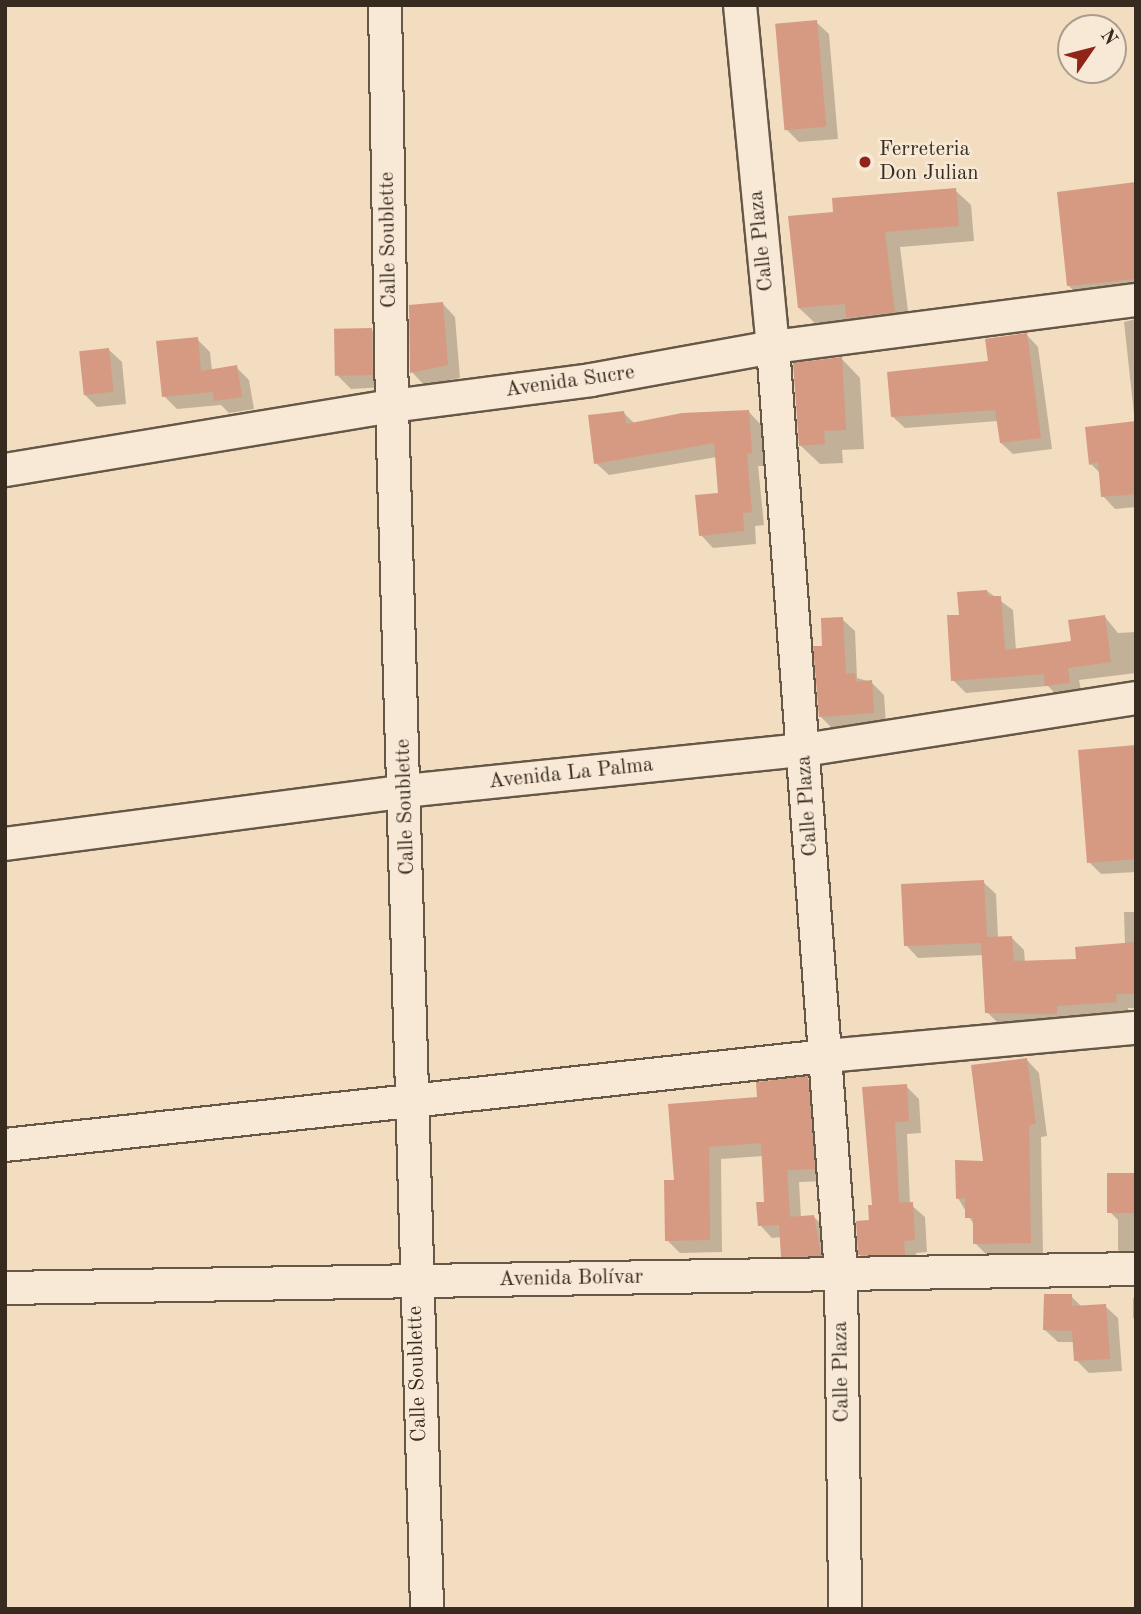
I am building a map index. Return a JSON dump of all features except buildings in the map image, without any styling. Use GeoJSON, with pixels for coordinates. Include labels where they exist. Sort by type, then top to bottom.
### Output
{"type":"FeatureCollection","features":[{"type":"Feature","properties":{"kind":"street","name":"Calle Soublette"},"geometry":{"type":"LineString","coordinates":[[385,5],[392,406],[415,1102],[415,1282],[427,1609]]}},
{"type":"Feature","properties":{"kind":"street","name":"Calle Plaza"},"geometry":{"type":"LineString","coordinates":[[740,5],[773,347],[841,1273],[845,1609]]}},
{"type":"Feature","properties":{"kind":"street","name":"Avenida Sucre"},"geometry":{"type":"LineString","coordinates":[[5,470],[392,406],[591,380],[773,347],[1136,300]]}},
{"type":"Feature","properties":{"kind":"street","name":"Avenida La Palma"},"geometry":{"type":"LineString","coordinates":[[5,844],[405,791],[804,750],[1136,698]]}},
{"type":"Feature","properties":{"kind":"street"},"geometry":{"type":"LineString","coordinates":[[5,1145],[826,1056],[1136,1028]]}},
{"type":"Feature","properties":{"kind":"street","name":"Avenida Bolívar"},"geometry":{"type":"LineString","coordinates":[[5,1288],[1136,1269]]}},
{"type":"Feature","properties":{"kind":"place","name":"Ferreteria Don Julian"},"geometry":{"type":"Point","coordinates":[865,162]}}]}
